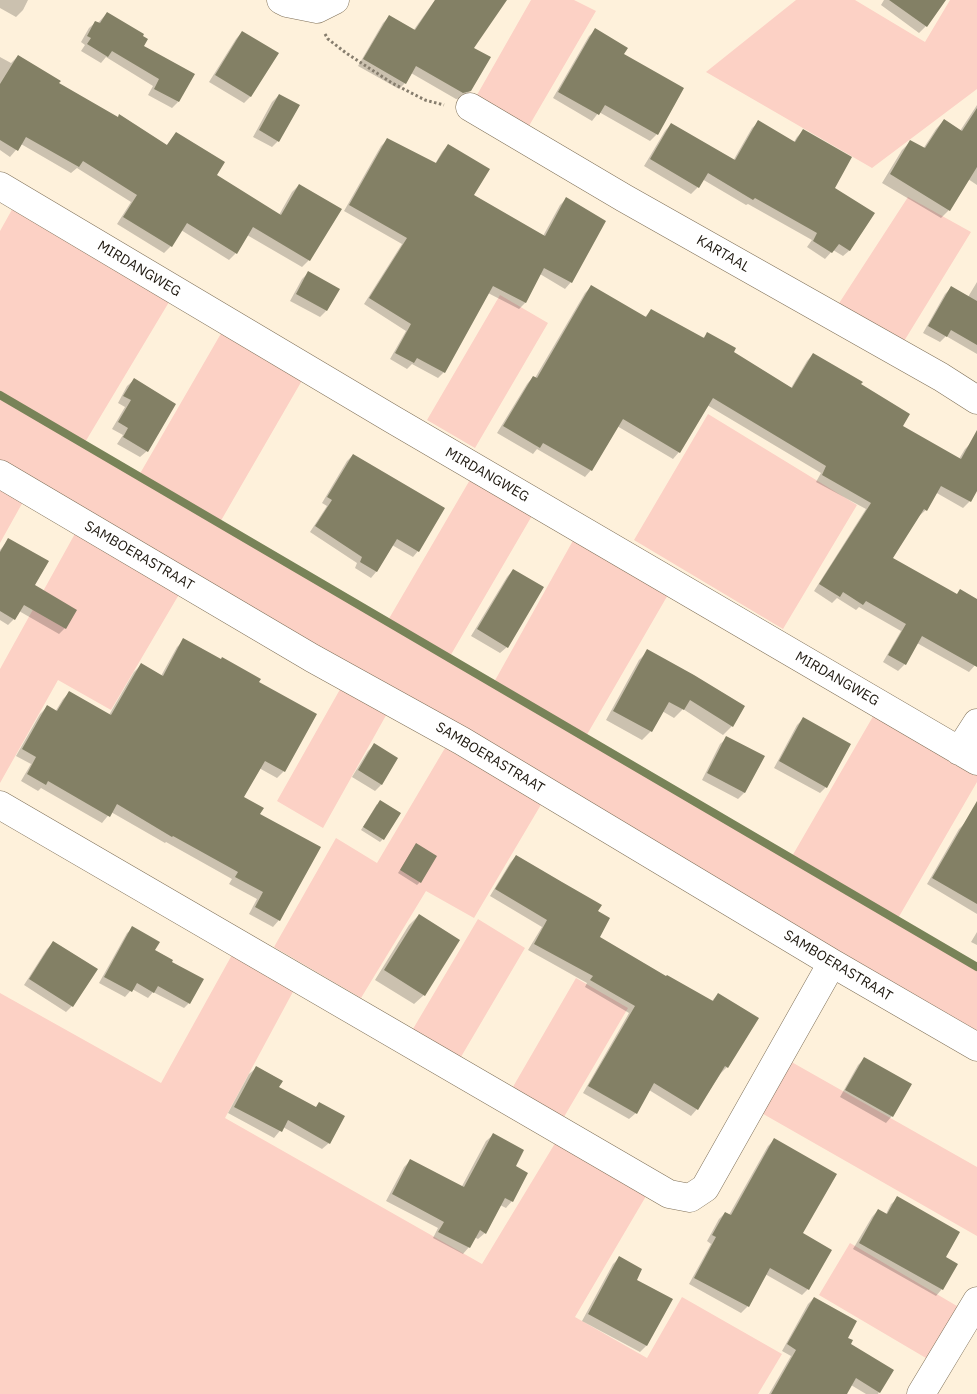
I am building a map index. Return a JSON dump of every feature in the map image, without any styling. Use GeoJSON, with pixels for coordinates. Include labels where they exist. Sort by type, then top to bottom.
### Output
{"type":"FeatureCollection","features":[{"type":"Feature","properties":{"kind":"street"},"geometry":{"type":"LineString","coordinates":[[281,0],[287,3],[326,4]]}},
{"type":"Feature","properties":{"kind":"street","name":"KARTAAL"},"geometry":{"type":"LineString","coordinates":[[470,107],[633,203],[941,377],[977,400]]}},
{"type":"Feature","properties":{"kind":"street","name":"MIRDANGWEG"},"geometry":{"type":"LineString","coordinates":[[0,186],[401,424],[968,756]]}},
{"type":"Feature","properties":{"kind":"street","name":"SAMBOERASTRAAT"},"geometry":{"type":"LineString","coordinates":[[0,474],[312,658],[462,741],[832,964],[977,1047]]}},
{"type":"Feature","properties":{"kind":"street"},"geometry":{"type":"LineString","coordinates":[[968,756],[977,723]]}},
{"type":"Feature","properties":{"kind":"street"},"geometry":{"type":"LineString","coordinates":[[0,805],[669,1194],[690,1198],[706,1188],[832,964]]}},
{"type":"Feature","properties":{"kind":"street"},"geometry":{"type":"LineString","coordinates":[[921,1394],[977,1301]]}},
{"type":"Feature","properties":{"kind":"path"},"geometry":{"type":"LineString","coordinates":[[326,4],[321,26],[328,39],[353,58],[392,83],[425,100],[447,106],[470,107]]}},
{"type":"Feature","properties":{"kind":"shaded area"},"geometry":{"type":"Polygon","coordinates":[[[531,0],[574,0],[596,11],[526,131],[473,102],[531,0]]]}},
{"type":"Feature","properties":{"kind":"shaded area"},"geometry":{"type":"Polygon","coordinates":[[[796,0],[855,0],[925,42],[950,0],[977,0],[977,89],[872,168],[706,72],[796,0]]]}},
{"type":"Feature","properties":{"kind":"shaded area"},"geometry":{"type":"Polygon","coordinates":[[[908,197],[971,232],[898,351],[834,311],[908,197]]]}},
{"type":"Feature","properties":{"kind":"shaded area"},"geometry":{"type":"Polygon","coordinates":[[[14,206],[172,297],[84,444],[138,477],[223,330],[304,377],[219,524],[387,622],[471,478],[533,514],[449,658],[493,684],[575,537],[669,593],[585,738],[791,858],[875,713],[977,774],[977,782],[897,920],[977,967],[977,1034],[0,463],[0,231],[14,206]]]}},
{"type":"Feature","properties":{"kind":"shaded area"},"geometry":{"type":"Polygon","coordinates":[[[500,295],[548,323],[475,448],[427,420],[500,295]]]}},
{"type":"Feature","properties":{"kind":"shaded area"},"geometry":{"type":"Polygon","coordinates":[[[708,414],[857,505],[783,629],[634,540],[708,414]]]}},
{"type":"Feature","properties":{"kind":"shaded area"},"geometry":{"type":"Polygon","coordinates":[[[0,486],[24,500],[0,543],[0,486]]]}},
{"type":"Feature","properties":{"kind":"shaded area"},"geometry":{"type":"Polygon","coordinates":[[[77,530],[181,591],[111,710],[58,680],[0,783],[0,669],[77,530]]]}},
{"type":"Feature","properties":{"kind":"shaded area"},"geometry":{"type":"Polygon","coordinates":[[[343,684],[389,710],[323,828],[277,801],[343,684]]]}},
{"type":"Feature","properties":{"kind":"shaded area"},"geometry":{"type":"Polygon","coordinates":[[[445,748],[542,803],[474,918],[426,891],[361,998],[274,947],[336,838],[377,863],[445,748]]]}},
{"type":"Feature","properties":{"kind":"shaded area"},"geometry":{"type":"Polygon","coordinates":[[[478,919],[525,948],[458,1062],[410,1034],[478,919]]]}},
{"type":"Feature","properties":{"kind":"shaded area"},"geometry":{"type":"Polygon","coordinates":[[[233,953],[295,988],[225,1118],[482,1264],[557,1140],[649,1191],[575,1317],[647,1358],[682,1297],[782,1354],[758,1394],[0,1394],[0,993],[161,1083],[233,953]]]}},
{"type":"Feature","properties":{"kind":"shaded area"},"geometry":{"type":"Polygon","coordinates":[[[576,978],[628,1008],[561,1122],[510,1092],[576,978]]]}},
{"type":"Feature","properties":{"kind":"shaded area"},"geometry":{"type":"Polygon","coordinates":[[[788,1060],[977,1167],[977,1236],[758,1111],[788,1060]]]}},
{"type":"Feature","properties":{"kind":"shaded area"},"geometry":{"type":"Polygon","coordinates":[[[850,1243],[962,1309],[931,1361],[819,1295],[850,1243]]]}},
{"type":"Feature","properties":{"kind":"building"},"geometry":{"type":"Polygon","coordinates":[[[435,0],[507,0],[474,48],[491,57],[471,91],[463,93],[416,66],[406,84],[363,59],[389,15],[415,30],[435,0]]]}},
{"type":"Feature","properties":{"kind":"building"},"geometry":{"type":"Polygon","coordinates":[[[889,0],[946,0],[927,27],[889,0]]]}},
{"type":"Feature","properties":{"kind":"building"},"geometry":{"type":"Polygon","coordinates":[[[107,12],[144,34],[143,36],[148,39],[144,46],[195,74],[179,102],[154,89],[159,79],[112,51],[108,57],[87,44],[91,38],[87,36],[95,21],[100,23],[107,12]]]}},
{"type":"Feature","properties":{"kind":"building"},"geometry":{"type":"Polygon","coordinates":[[[595,28],[628,48],[624,54],[684,88],[658,135],[605,105],[599,115],[558,92],[595,28]]]}},
{"type":"Feature","properties":{"kind":"building"},"geometry":{"type":"Polygon","coordinates":[[[242,31],[279,53],[251,97],[215,75],[242,31]]]}},
{"type":"Feature","properties":{"kind":"building"},"geometry":{"type":"Polygon","coordinates":[[[18,55],[61,81],[59,83],[118,117],[119,114],[167,145],[176,132],[225,162],[217,175],[281,215],[299,184],[342,209],[310,261],[253,227],[237,254],[187,223],[172,247],[123,217],[137,195],[83,161],[79,167],[26,137],[18,151],[0,140],[0,84],[18,55]]]}},
{"type":"Feature","properties":{"kind":"building"},"geometry":{"type":"Polygon","coordinates":[[[279,94],[300,105],[279,142],[259,130],[279,94]]]}},
{"type":"Feature","properties":{"kind":"building"},"geometry":{"type":"Polygon","coordinates":[[[977,108],[977,167],[950,211],[890,174],[910,140],[925,148],[944,119],[962,131],[977,108]]]}},
{"type":"Feature","properties":{"kind":"building"},"geometry":{"type":"Polygon","coordinates":[[[758,120],[795,142],[803,129],[852,157],[835,188],[875,213],[850,251],[839,244],[832,253],[813,241],[817,233],[755,198],[753,200],[708,173],[699,188],[650,159],[671,123],[735,160],[758,120]]]}},
{"type":"Feature","properties":{"kind":"building"},"geometry":{"type":"Polygon","coordinates":[[[387,138],[436,163],[448,144],[490,169],[474,195],[545,236],[566,197],[606,221],[572,283],[544,268],[526,303],[493,286],[445,373],[417,358],[414,363],[395,353],[411,324],[369,298],[407,238],[349,205],[387,138]]]}},
{"type":"Feature","properties":{"kind":"building"},"geometry":{"type":"Polygon","coordinates":[[[308,271],[340,289],[327,311],[296,294],[308,271]]]}},
{"type":"Feature","properties":{"kind":"building"},"geometry":{"type":"Polygon","coordinates":[[[591,285],[646,317],[651,309],[704,338],[707,332],[736,348],[734,352],[792,388],[813,353],[863,382],[861,384],[910,414],[903,426],[961,459],[977,430],[977,491],[971,502],[941,486],[927,511],[924,509],[893,558],[957,594],[960,589],[977,599],[977,667],[922,636],[906,665],[888,655],[906,624],[866,601],[863,605],[843,592],[840,597],[819,584],[871,503],[822,475],[826,466],[713,398],[680,453],[623,419],[592,471],[543,443],[540,448],[503,426],[533,376],[537,378],[591,285]]]}},
{"type":"Feature","properties":{"kind":"building"},"geometry":{"type":"Polygon","coordinates":[[[951,286],[977,301],[977,345],[951,330],[947,337],[928,326],[951,286]]]}},
{"type":"Feature","properties":{"kind":"building"},"geometry":{"type":"Polygon","coordinates":[[[134,378],[176,404],[148,452],[123,437],[128,428],[118,422],[131,400],[123,396],[134,378]]]}},
{"type":"Feature","properties":{"kind":"building"},"geometry":{"type":"Polygon","coordinates":[[[353,454],[445,508],[419,552],[397,539],[377,572],[360,562],[362,557],[315,526],[332,500],[327,497],[353,454]]]}},
{"type":"Feature","properties":{"kind":"building"},"geometry":{"type":"Polygon","coordinates":[[[8,538],[49,561],[35,585],[77,610],[66,629],[24,605],[15,620],[0,611],[0,552],[8,538]]]}},
{"type":"Feature","properties":{"kind":"building"},"geometry":{"type":"Polygon","coordinates":[[[513,569],[544,587],[508,648],[477,629],[513,569]]]}},
{"type":"Feature","properties":{"kind":"building"},"geometry":{"type":"Polygon","coordinates":[[[183,638],[261,679],[259,682],[317,714],[285,772],[265,761],[244,797],[264,808],[260,814],[321,847],[280,921],[255,907],[263,892],[235,877],[238,872],[172,837],[117,804],[110,817],[48,781],[46,785],[27,774],[36,757],[22,749],[47,705],[57,711],[69,691],[111,715],[141,663],[163,676],[183,638]]]}},
{"type":"Feature","properties":{"kind":"building"},"geometry":{"type":"Polygon","coordinates":[[[647,649],[745,706],[733,727],[690,700],[684,710],[669,702],[652,732],[613,711],[647,649]]]}},
{"type":"Feature","properties":{"kind":"building"},"geometry":{"type":"Polygon","coordinates":[[[803,717],[851,744],[827,788],[779,761],[803,717]]]}},
{"type":"Feature","properties":{"kind":"building"},"geometry":{"type":"Polygon","coordinates":[[[726,736],[765,756],[745,793],[707,773],[726,736]]]}},
{"type":"Feature","properties":{"kind":"building"},"geometry":{"type":"Polygon","coordinates":[[[374,743],[398,758],[382,785],[358,770],[374,743]]]}},
{"type":"Feature","properties":{"kind":"building"},"geometry":{"type":"Polygon","coordinates":[[[380,800],[401,813],[384,840],[363,827],[380,800]]]}},
{"type":"Feature","properties":{"kind":"building"},"geometry":{"type":"Polygon","coordinates":[[[977,801],[977,904],[932,878],[977,801]]]}},
{"type":"Feature","properties":{"kind":"building"},"geometry":{"type":"Polygon","coordinates":[[[416,843],[437,856],[421,883],[400,870],[416,843]]]}},
{"type":"Feature","properties":{"kind":"building"},"geometry":{"type":"Polygon","coordinates":[[[516,855],[602,905],[598,911],[610,918],[600,937],[713,1001],[718,993],[759,1018],[728,1068],[725,1066],[698,1110],[654,1083],[637,1114],[588,1086],[635,1006],[590,980],[593,976],[534,944],[547,920],[495,889],[516,855]]]}},
{"type":"Feature","properties":{"kind":"building"},"geometry":{"type":"Polygon","coordinates":[[[419,914],[460,940],[425,996],[384,970],[419,914]]]}},
{"type":"Feature","properties":{"kind":"building"},"geometry":{"type":"Polygon","coordinates":[[[132,926],[160,942],[155,950],[173,960],[172,962],[204,979],[190,1004],[158,986],[154,993],[137,983],[132,992],[104,977],[132,926]]]}},
{"type":"Feature","properties":{"kind":"building"},"geometry":{"type":"Polygon","coordinates":[[[53,941],[98,969],[73,1007],[29,979],[53,941]]]}},
{"type":"Feature","properties":{"kind":"building"},"geometry":{"type":"Polygon","coordinates":[[[864,1057],[912,1084],[893,1117],[845,1090],[864,1057]]]}},
{"type":"Feature","properties":{"kind":"building"},"geometry":{"type":"Polygon","coordinates":[[[256,1066],[283,1081],[279,1087],[316,1107],[319,1102],[345,1116],[330,1144],[288,1120],[282,1132],[234,1107],[256,1066]]]}},
{"type":"Feature","properties":{"kind":"building"},"geometry":{"type":"Polygon","coordinates":[[[493,1133],[524,1150],[516,1166],[528,1173],[513,1202],[505,1198],[486,1234],[480,1230],[470,1248],[438,1232],[444,1222],[392,1194],[410,1159],[464,1187],[493,1133]]]}},
{"type":"Feature","properties":{"kind":"building"},"geometry":{"type":"Polygon","coordinates":[[[774,1138],[837,1174],[803,1233],[832,1250],[809,1290],[770,1268],[749,1307],[694,1278],[716,1237],[712,1235],[725,1212],[731,1215],[774,1138]]]}},
{"type":"Feature","properties":{"kind":"building"},"geometry":{"type":"Polygon","coordinates":[[[897,1196],[960,1232],[946,1257],[958,1264],[943,1290],[859,1243],[878,1209],[887,1214],[897,1196]]]}},
{"type":"Feature","properties":{"kind":"building"},"geometry":{"type":"Polygon","coordinates":[[[619,1256],[642,1269],[637,1280],[673,1299],[647,1346],[588,1314],[619,1256]]]}},
{"type":"Feature","properties":{"kind":"building"},"geometry":{"type":"Polygon","coordinates":[[[814,1297],[857,1321],[848,1338],[853,1340],[851,1344],[894,1370],[880,1393],[856,1378],[847,1394],[771,1394],[796,1350],[787,1344],[814,1297]]]}},
{"type":"Feature","properties":{"kind":"waterway"},"geometry":{"type":"LineString","coordinates":[[0,395],[977,967]]}}]}
